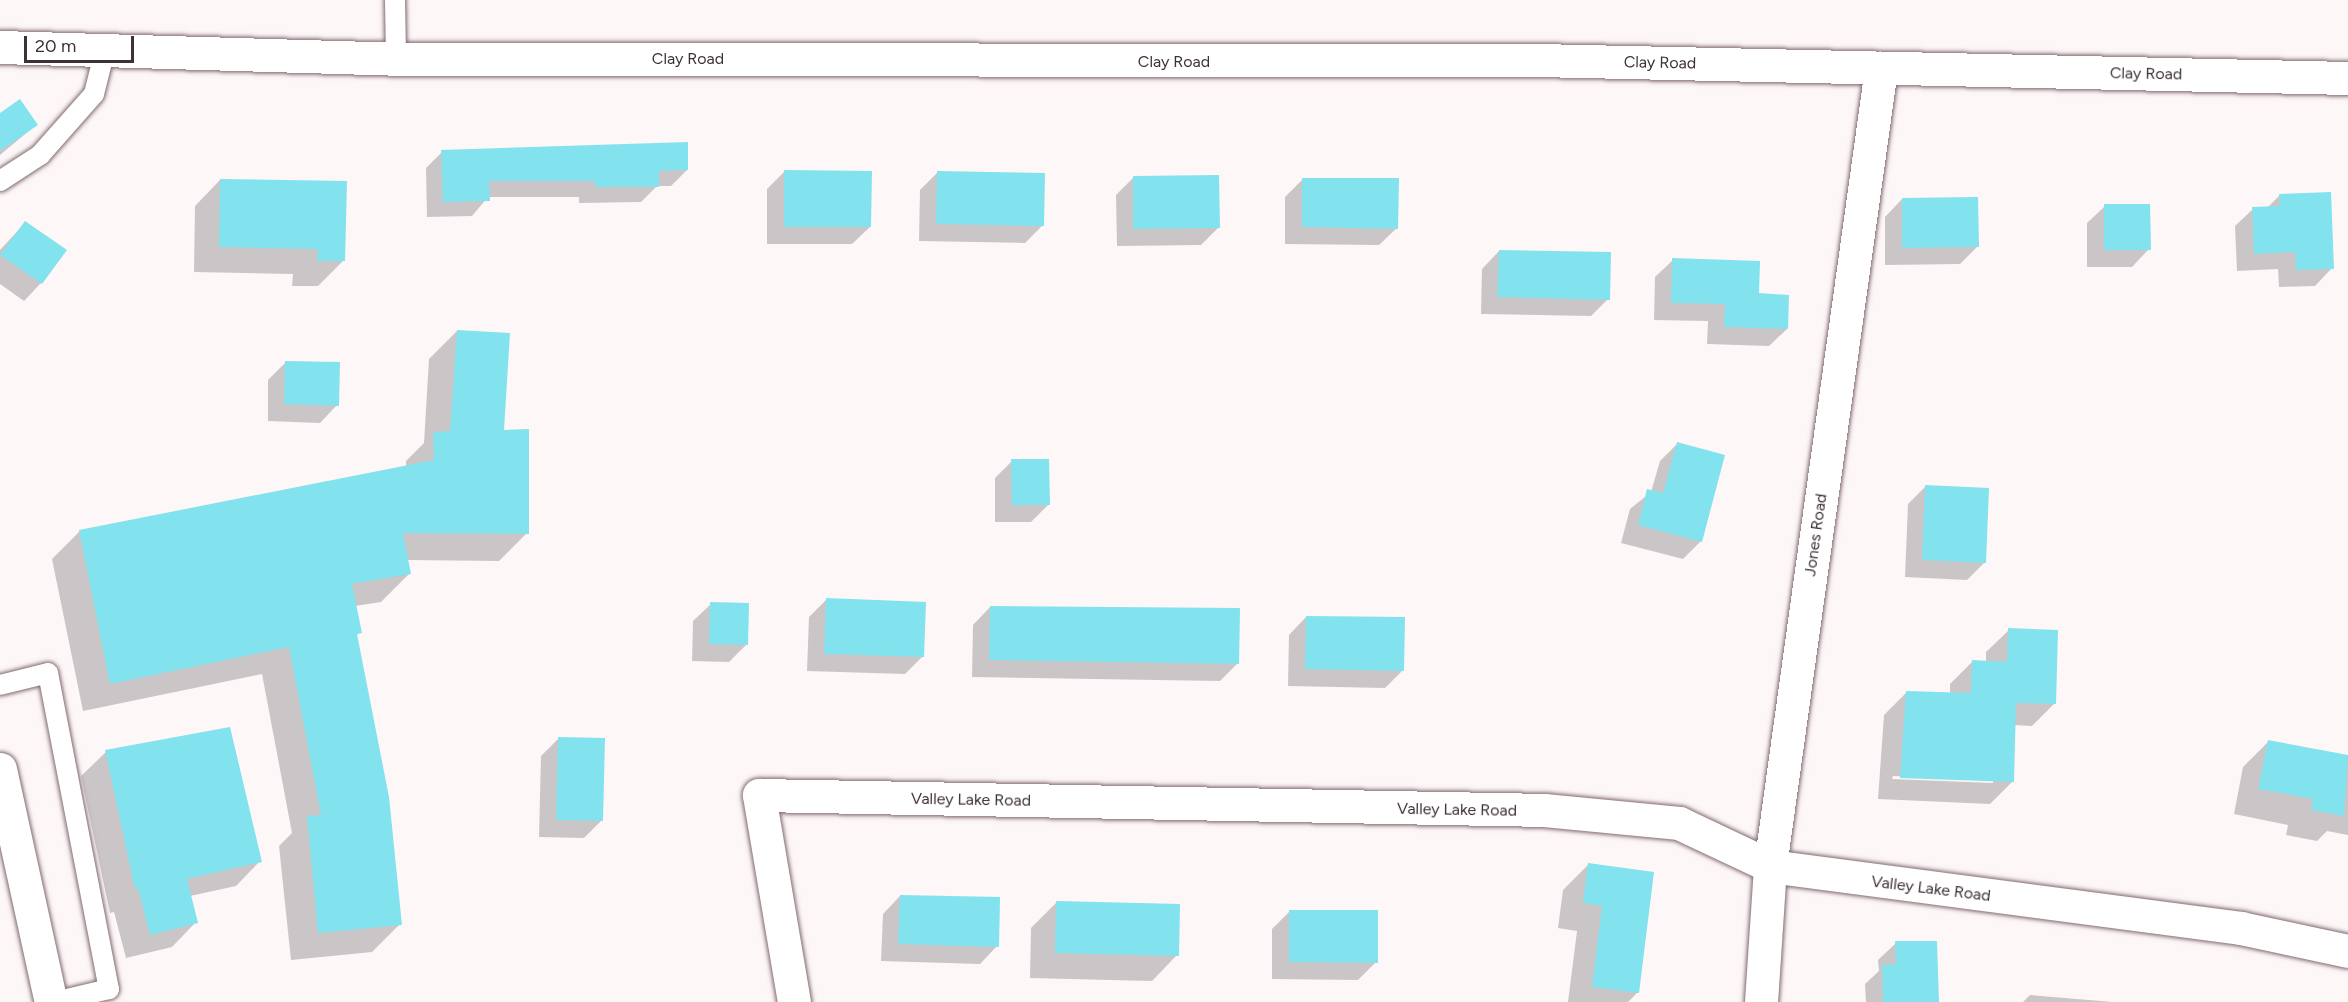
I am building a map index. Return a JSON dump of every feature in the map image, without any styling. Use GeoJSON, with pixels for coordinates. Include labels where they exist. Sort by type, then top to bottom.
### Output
{"type":"FeatureCollection","features":[{"type":"Feature","properties":{"kind":"street","name":"Clay Road"},"geometry":{"type":"LineString","coordinates":[[0,46],[396,59],[1538,60],[2348,78]]}},
{"type":"Feature","properties":{"kind":"street","name":"Jones Road"},"geometry":{"type":"LineString","coordinates":[[1761,1002],[1770,866],[1881,68]]}},
{"type":"Feature","properties":{"kind":"street"},"geometry":{"type":"LineString","coordinates":[[0,769],[53,1002]]}},
{"type":"Feature","properties":{"kind":"street","name":"Valley Lake Road"},"geometry":{"type":"LineString","coordinates":[[794,1002],[759,795],[1544,810],[1679,823],[1770,866],[2241,928],[2348,951]]}},
{"type":"Feature","properties":{"kind":"lane"},"geometry":{"type":"LineString","coordinates":[[395,0],[396,59]]}},
{"type":"Feature","properties":{"kind":"lane"},"geometry":{"type":"LineString","coordinates":[[0,181],[40,155],[94,94],[105,50]]}},
{"type":"Feature","properties":{"kind":"lane"},"geometry":{"type":"LineString","coordinates":[[0,685],[48,673],[109,989],[53,1002]]}},
{"type":"Feature","properties":{"kind":"building"},"geometry":{"type":"Polygon","coordinates":[[[20,99],[38,125],[0,151],[0,113],[20,99]]]}},
{"type":"Feature","properties":{"kind":"building"},"geometry":{"type":"Polygon","coordinates":[[[688,142],[688,170],[659,171],[659,187],[595,187],[595,181],[489,181],[490,201],[443,202],[441,150],[688,142]]]}},
{"type":"Feature","properties":{"kind":"building"},"geometry":{"type":"Polygon","coordinates":[[[784,170],[872,171],[871,227],[784,227],[784,170]]]}},
{"type":"Feature","properties":{"kind":"building"},"geometry":{"type":"Polygon","coordinates":[[[937,171],[1045,173],[1044,226],[936,224],[937,171]]]}},
{"type":"Feature","properties":{"kind":"building"},"geometry":{"type":"Polygon","coordinates":[[[1219,175],[1220,228],[1133,229],[1133,176],[1219,175]]]}},
{"type":"Feature","properties":{"kind":"building"},"geometry":{"type":"Polygon","coordinates":[[[1302,178],[1399,178],[1398,229],[1302,227],[1302,178]]]}},
{"type":"Feature","properties":{"kind":"building"},"geometry":{"type":"Polygon","coordinates":[[[220,179],[347,181],[345,261],[317,261],[318,249],[219,247],[220,179]]]}},
{"type":"Feature","properties":{"kind":"building"},"geometry":{"type":"Polygon","coordinates":[[[2331,192],[2334,269],[2296,270],[2295,252],[2254,254],[2252,207],[2280,206],[2279,194],[2331,192]]]}},
{"type":"Feature","properties":{"kind":"building"},"geometry":{"type":"Polygon","coordinates":[[[1978,197],[1979,247],[1902,248],[1902,198],[1978,197]]]}},
{"type":"Feature","properties":{"kind":"building"},"geometry":{"type":"Polygon","coordinates":[[[2104,204],[2150,204],[2151,250],[2104,250],[2104,204]]]}},
{"type":"Feature","properties":{"kind":"building"},"geometry":{"type":"Polygon","coordinates":[[[25,221],[67,250],[42,284],[0,255],[25,221]]]}},
{"type":"Feature","properties":{"kind":"building"},"geometry":{"type":"Polygon","coordinates":[[[1499,250],[1611,252],[1610,300],[1497,297],[1499,250]]]}},
{"type":"Feature","properties":{"kind":"building"},"geometry":{"type":"Polygon","coordinates":[[[1672,258],[1760,261],[1759,293],[1789,295],[1788,329],[1724,327],[1725,304],[1671,303],[1672,258]]]}},
{"type":"Feature","properties":{"kind":"building"},"geometry":{"type":"Polygon","coordinates":[[[457,330],[510,333],[504,430],[529,429],[529,534],[403,533],[411,574],[352,584],[362,633],[357,634],[389,797],[402,925],[318,933],[307,816],[321,815],[289,647],[110,684],[79,530],[434,460],[433,432],[450,431],[457,330]]]}},
{"type":"Feature","properties":{"kind":"building"},"geometry":{"type":"Polygon","coordinates":[[[285,361],[340,362],[339,406],[284,404],[285,361]]]}},
{"type":"Feature","properties":{"kind":"building"},"geometry":{"type":"Polygon","coordinates":[[[1677,442],[1725,455],[1702,542],[1638,525],[1647,489],[1663,493],[1677,442]]]}},
{"type":"Feature","properties":{"kind":"building"},"geometry":{"type":"Polygon","coordinates":[[[1011,459],[1049,459],[1050,505],[1012,505],[1011,459]]]}},
{"type":"Feature","properties":{"kind":"building"},"geometry":{"type":"Polygon","coordinates":[[[1925,485],[1989,488],[1986,563],[1922,560],[1925,485]]]}},
{"type":"Feature","properties":{"kind":"building"},"geometry":{"type":"Polygon","coordinates":[[[826,598],[926,602],[924,657],[824,654],[826,598]]]}},
{"type":"Feature","properties":{"kind":"building"},"geometry":{"type":"Polygon","coordinates":[[[710,602],[749,603],[748,645],[709,644],[710,602]]]}},
{"type":"Feature","properties":{"kind":"building"},"geometry":{"type":"Polygon","coordinates":[[[990,606],[1240,608],[1239,664],[989,660],[990,606]]]}},
{"type":"Feature","properties":{"kind":"building"},"geometry":{"type":"Polygon","coordinates":[[[1306,616],[1405,617],[1404,671],[1305,669],[1306,616]]]}},
{"type":"Feature","properties":{"kind":"building"},"geometry":{"type":"Polygon","coordinates":[[[2008,628],[2058,630],[2056,704],[2016,703],[2014,782],[1900,778],[1906,691],[1971,693],[1972,660],[2007,662],[2008,628]]]}},
{"type":"Feature","properties":{"kind":"building"},"geometry":{"type":"Polygon","coordinates":[[[230,727],[262,862],[187,879],[198,923],[150,935],[138,888],[135,889],[105,750],[230,727]]]}},
{"type":"Feature","properties":{"kind":"building"},"geometry":{"type":"Polygon","coordinates":[[[558,737],[605,738],[603,821],[556,820],[558,737]]]}},
{"type":"Feature","properties":{"kind":"building"},"geometry":{"type":"Polygon","coordinates":[[[2268,740],[2348,755],[2344,816],[2311,810],[2313,799],[2258,789],[2268,740]]]}},
{"type":"Feature","properties":{"kind":"building"},"geometry":{"type":"Polygon","coordinates":[[[1588,863],[1654,872],[1639,993],[1592,987],[1602,906],[1583,903],[1588,863]]]}},
{"type":"Feature","properties":{"kind":"building"},"geometry":{"type":"Polygon","coordinates":[[[900,895],[1000,897],[999,947],[898,944],[900,895]]]}},
{"type":"Feature","properties":{"kind":"building"},"geometry":{"type":"Polygon","coordinates":[[[1056,901],[1180,904],[1179,956],[1055,953],[1056,901]]]}},
{"type":"Feature","properties":{"kind":"building"},"geometry":{"type":"Polygon","coordinates":[[[1289,910],[1378,910],[1378,963],[1289,962],[1289,910]]]}},
{"type":"Feature","properties":{"kind":"building"},"geometry":{"type":"Polygon","coordinates":[[[1895,941],[1937,941],[1939,1002],[1883,1002],[1882,965],[1896,964],[1895,941]]]}}]}
